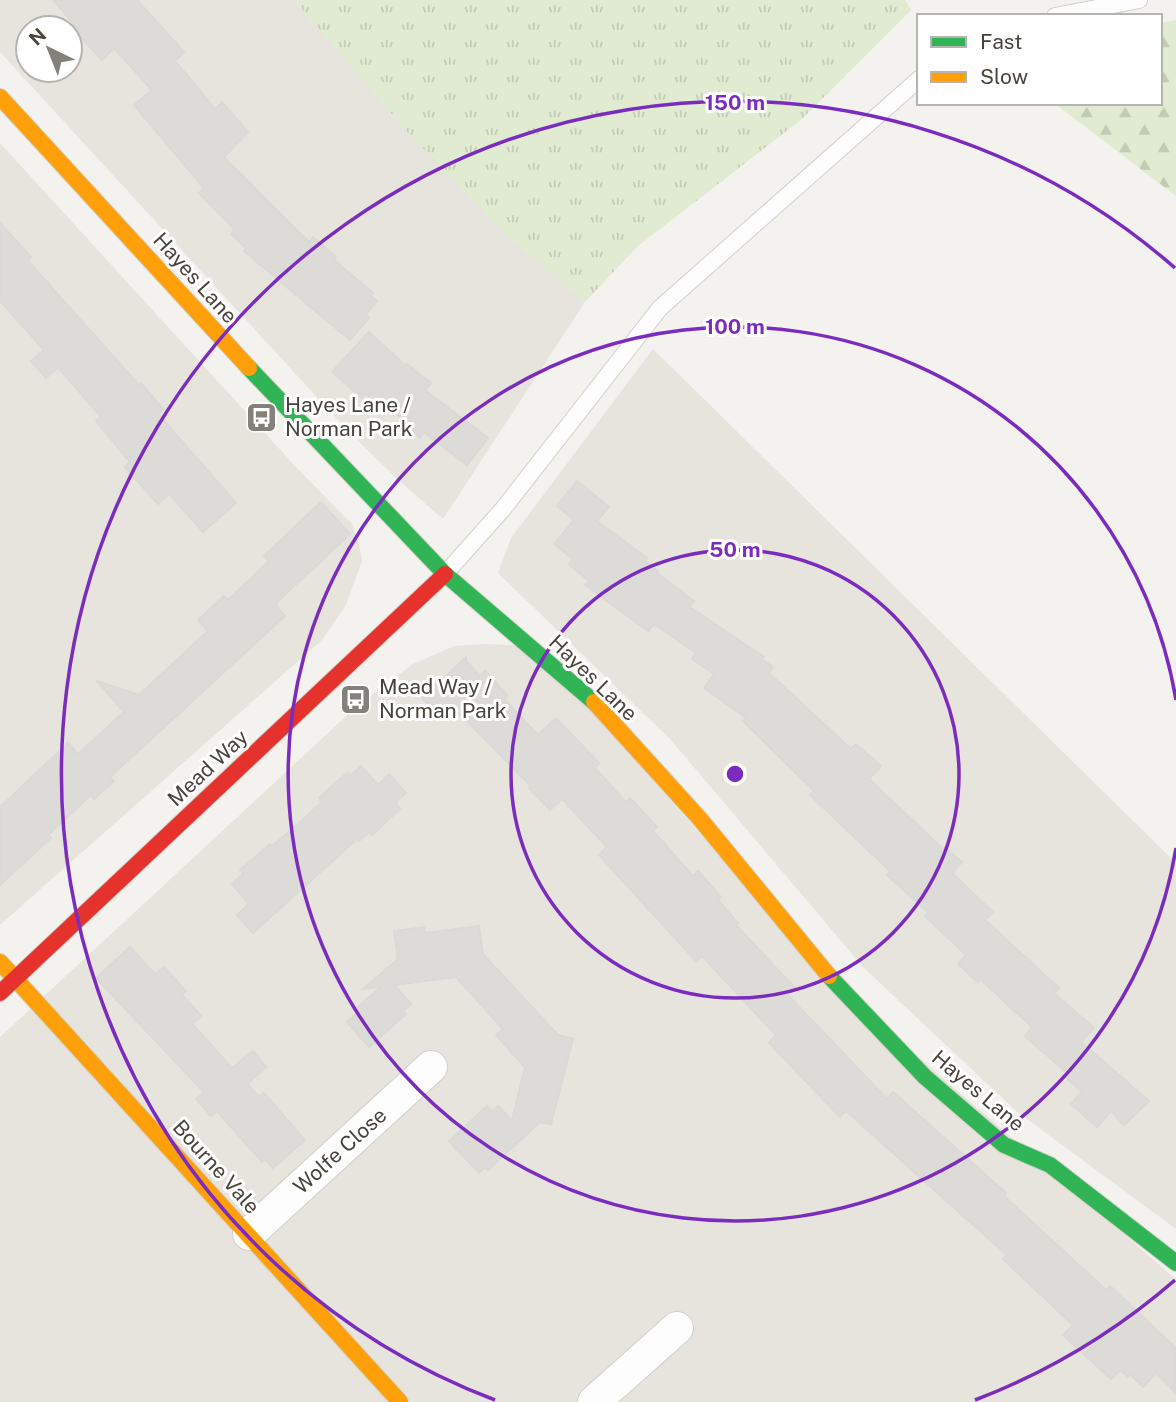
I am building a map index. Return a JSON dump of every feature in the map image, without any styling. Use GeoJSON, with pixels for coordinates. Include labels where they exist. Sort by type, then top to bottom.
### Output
{"type":"FeatureCollection","features":[{"type":"Feature","properties":{"kind":"main road","name":"Hayes Lane"},"geometry":{"type":"LineString","coordinates":[[0,97],[242,362],[445,574],[591,699],[700,819],[832,979],[925,1077],[1004,1145],[1050,1166],[1176,1263]]}},
{"type":"Feature","properties":{"kind":"main road","name":"Mead Way"},"geometry":{"type":"LineString","coordinates":[[0,993],[445,574]]}},
{"type":"Feature","properties":{"kind":"main road","name":"Bourne Vale"},"geometry":{"type":"LineString","coordinates":[[0,962],[400,1402]]}},
{"type":"Feature","properties":{"kind":"street","name":"Wolfe Close"},"geometry":{"type":"LineString","coordinates":[[249,1234],[431,1067]]}},
{"type":"Feature","properties":{"kind":"street"},"geometry":{"type":"LineString","coordinates":[[594,1402],[677,1328]]}},
{"type":"Feature","properties":{"kind":"lane"},"geometry":{"type":"LineString","coordinates":[[1066,14],[1139,0]]}},
{"type":"Feature","properties":{"kind":"lane"},"geometry":{"type":"LineString","coordinates":[[445,574],[503,509],[660,308],[917,81]]}},
{"type":"Feature","properties":{"kind":"shaded area"},"geometry":{"type":"Polygon","coordinates":[[[0,0],[294,0],[404,127],[503,232],[585,302],[443,519],[347,430],[29,84],[84,84],[84,14],[14,14],[14,67],[0,52],[0,0]]]}},
{"type":"Feature","properties":{"kind":"shaded area"},"geometry":{"type":"Polygon","coordinates":[[[0,143],[295,466],[352,524],[362,561],[346,605],[322,640],[0,925],[0,143]]]}},
{"type":"Feature","properties":{"kind":"shaded area"},"geometry":{"type":"Polygon","coordinates":[[[653,349],[1176,863],[1176,1229],[1016,1111],[863,967],[670,739],[498,573],[511,538],[653,349]]]}},
{"type":"Feature","properties":{"kind":"shaded area"},"geometry":{"type":"Polygon","coordinates":[[[454,646],[534,646],[830,981],[1176,1279],[1176,1402],[0,1402],[0,1037],[356,707],[413,664],[454,646]]]}},
{"type":"Feature","properties":{"kind":"green space"},"geometry":{"type":"Polygon","coordinates":[[[294,0],[905,0],[911,10],[802,119],[638,246],[585,302],[503,232],[404,128],[294,0]]]}},
{"type":"Feature","properties":{"kind":"green space"},"geometry":{"type":"Polygon","coordinates":[[[1176,20],[1176,196],[1057,105],[1162,105],[1162,23],[1176,20]]]}},
{"type":"Feature","properties":{"kind":"building"},"geometry":{"type":"Polygon","coordinates":[[[53,0],[137,0],[184,52],[175,61],[215,109],[222,102],[248,132],[224,157],[309,242],[313,237],[336,257],[334,260],[373,293],[371,296],[377,301],[365,315],[369,318],[350,340],[244,251],[246,248],[231,234],[235,230],[199,193],[204,188],[134,105],[152,90],[114,48],[102,60],[84,40],[84,14],[65,14],[53,0]]]}},
{"type":"Feature","properties":{"kind":"building"},"geometry":{"type":"Polygon","coordinates":[[[0,223],[31,257],[27,260],[163,409],[158,414],[236,503],[203,532],[169,494],[158,504],[125,467],[130,462],[96,421],[101,417],[58,367],[46,378],[31,361],[44,350],[0,301],[0,223]]]}},
{"type":"Feature","properties":{"kind":"building"},"geometry":{"type":"Polygon","coordinates":[[[369,332],[406,366],[407,364],[431,383],[425,390],[488,438],[467,465],[424,432],[420,438],[394,411],[392,415],[366,394],[362,398],[332,372],[369,332]]]}},
{"type":"Feature","properties":{"kind":"building"},"geometry":{"type":"Polygon","coordinates":[[[577,481],[609,507],[597,521],[647,558],[645,561],[658,571],[657,573],[694,601],[690,607],[764,657],[762,659],[773,667],[769,673],[851,749],[856,744],[881,766],[869,779],[943,849],[945,847],[962,862],[952,873],[993,912],[985,920],[1059,988],[1054,993],[1094,1028],[1081,1042],[1149,1101],[1124,1125],[1111,1111],[1097,1127],[1071,1104],[1082,1092],[1064,1076],[1067,1073],[1025,1036],[1032,1027],[980,979],[978,982],[958,964],[966,955],[925,916],[929,913],[887,875],[890,871],[810,795],[814,791],[743,721],[746,718],[704,688],[714,674],[692,659],[696,653],[654,624],[648,631],[585,585],[589,581],[569,564],[573,559],[554,544],[574,520],[557,506],[577,481]]]}},
{"type":"Feature","properties":{"kind":"building"},"geometry":{"type":"Polygon","coordinates":[[[321,502],[350,534],[275,604],[285,616],[110,777],[114,781],[94,799],[91,795],[48,835],[51,838],[0,885],[0,807],[68,743],[78,754],[124,712],[97,681],[139,695],[208,631],[198,620],[224,596],[228,600],[269,561],[264,556],[321,502]]]}},
{"type":"Feature","properties":{"kind":"building"},"geometry":{"type":"Polygon","coordinates":[[[466,657],[466,661],[480,676],[485,671],[508,696],[504,699],[538,735],[556,718],[599,763],[595,768],[626,802],[630,798],[657,827],[653,831],[693,876],[698,871],[721,897],[718,900],[738,923],[736,925],[794,987],[787,994],[887,1099],[893,1092],[1006,1193],[1004,1196],[1106,1290],[1110,1286],[1176,1348],[1176,1393],[1156,1373],[1143,1387],[1130,1374],[1128,1377],[1120,1370],[1111,1379],[1063,1335],[1073,1325],[1003,1259],[1007,1255],[846,1111],[840,1117],[769,1043],[776,1035],[702,956],[696,961],[599,855],[607,847],[562,799],[550,810],[529,788],[531,786],[450,704],[438,715],[422,698],[466,657]]]}},
{"type":"Feature","properties":{"kind":"building"},"geometry":{"type":"Polygon","coordinates":[[[361,766],[378,785],[389,774],[406,793],[395,803],[400,809],[372,835],[369,832],[359,841],[357,839],[253,933],[237,915],[249,904],[232,884],[243,874],[240,870],[298,824],[322,802],[319,798],[348,772],[350,776],[361,766]]]}},
{"type":"Feature","properties":{"kind":"building"},"geometry":{"type":"Polygon","coordinates":[[[479,926],[483,954],[558,1035],[573,1039],[551,1124],[540,1122],[488,1170],[485,1167],[479,1173],[449,1141],[487,1106],[492,1112],[498,1106],[512,1120],[525,1067],[496,1035],[503,1029],[456,977],[394,985],[411,1004],[403,1011],[406,1014],[369,1047],[347,1022],[359,1011],[357,1008],[381,987],[363,989],[398,959],[394,931],[424,927],[425,933],[479,926]]]}},
{"type":"Feature","properties":{"kind":"building"},"geometry":{"type":"Polygon","coordinates":[[[130,947],[155,974],[164,967],[186,991],[182,995],[201,1016],[192,1024],[232,1068],[253,1051],[266,1067],[247,1084],[259,1097],[264,1093],[305,1140],[273,1168],[265,1159],[262,1162],[217,1111],[211,1116],[196,1099],[204,1092],[96,978],[130,947]]]}},
{"type":"Feature","properties":{"kind":"traffic: fast"},"geometry":{"type":"LineString","coordinates":[[249,368],[445,574],[594,702]]}},
{"type":"Feature","properties":{"kind":"traffic: fast"},"geometry":{"type":"LineString","coordinates":[[829,976],[925,1077],[1004,1145],[1050,1165],[1176,1263]]}},
{"type":"Feature","properties":{"kind":"traffic: slow"},"geometry":{"type":"LineString","coordinates":[[0,97],[249,368]]}},
{"type":"Feature","properties":{"kind":"traffic: slow"},"geometry":{"type":"LineString","coordinates":[[594,702],[700,819],[829,976]]}},
{"type":"Feature","properties":{"kind":"traffic: slow"},"geometry":{"type":"LineString","coordinates":[[0,962],[400,1402]]}},
{"type":"Feature","properties":{"kind":"traffic: jam"},"geometry":{"type":"LineString","coordinates":[[0,993],[445,574]]}},
{"type":"Feature","properties":{"kind":"place","name":"Hayes Lane / Norman Park"},"geometry":{"type":"Point","coordinates":[262,417]}},
{"type":"Feature","properties":{"kind":"place","name":"Mead Way / Norman Park"},"geometry":{"type":"Point","coordinates":[356,699]}}]}
